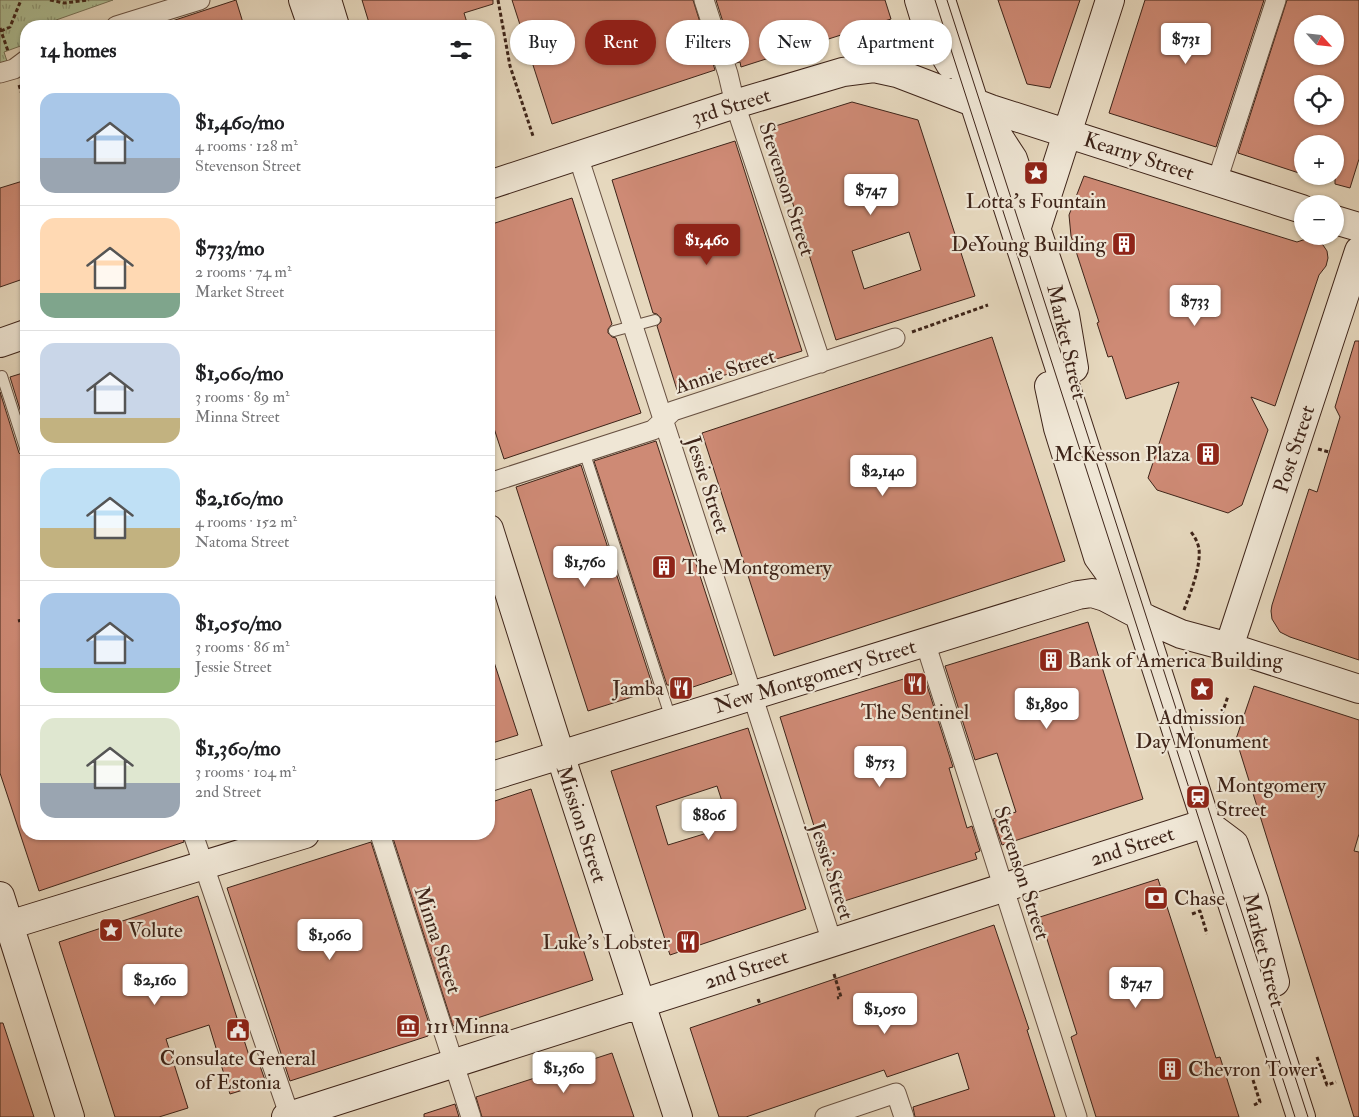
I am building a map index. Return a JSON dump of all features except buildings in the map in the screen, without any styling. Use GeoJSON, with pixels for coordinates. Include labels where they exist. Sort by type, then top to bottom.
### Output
{"type":"FeatureCollection","features":[{"type":"Feature","properties":{"kind":"street"},"geometry":{"type":"LineString","coordinates":[[135,20],[200,0]]}},
{"type":"Feature","properties":{"kind":"street"},"geometry":{"type":"LineString","coordinates":[[303,0],[310,20]]}},
{"type":"Feature","properties":{"kind":"street"},"geometry":{"type":"LineString","coordinates":[[327,0],[333,20]]}},
{"type":"Feature","properties":{"kind":"street","name":"Stevenson Street"},"geometry":{"type":"LineString","coordinates":[[704,0],[728,74],[734,104],[788,279],[821,363]]}},
{"type":"Feature","properties":{"kind":"street","name":"Market Street"},"geometry":{"type":"LineString","coordinates":[[919,0],[926,23],[975,103],[1013,159],[1065,315],[1095,478]]}},
{"type":"Feature","properties":{"kind":"street","name":"Market Street"},"geometry":{"type":"LineString","coordinates":[[941,0],[1297,1104]]}},
{"type":"Feature","properties":{"kind":"street"},"geometry":{"type":"LineString","coordinates":[[1036,230],[1110,0]]}},
{"type":"Feature","properties":{"kind":"street"},"geometry":{"type":"LineString","coordinates":[[1218,181],[1276,0]]}},
{"type":"Feature","properties":{"kind":"street"},"geometry":{"type":"LineString","coordinates":[[0,73],[14,69],[20,64]]}},
{"type":"Feature","properties":{"kind":"street","name":"3rd Street"},"geometry":{"type":"LineString","coordinates":[[495,183],[734,104],[843,72],[874,68],[897,73],[975,103]]}},
{"type":"Feature","properties":{"kind":"street","name":"Kearny Street"},"geometry":{"type":"LineString","coordinates":[[975,103],[1294,206]]}},
{"type":"Feature","properties":{"kind":"street","name":"Jessie Street"},"geometry":{"type":"LineString","coordinates":[[578,156],[832,942]]}},
{"type":"Feature","properties":{"kind":"street"},"geometry":{"type":"LineString","coordinates":[[1344,223],[1359,227]]}},
{"type":"Feature","properties":{"kind":"street","name":"Post Street"},"geometry":{"type":"LineString","coordinates":[[1229,647],[1359,251]]}},
{"type":"Feature","properties":{"kind":"street","name":"Market Street"},"geometry":{"type":"LineString","coordinates":[[1026,263],[1058,428],[1098,556],[1139,614]]}},
{"type":"Feature","properties":{"kind":"street"},"geometry":{"type":"LineString","coordinates":[[0,343],[20,336]]}},
{"type":"Feature","properties":{"kind":"street","name":"Annie Street"},"geometry":{"type":"LineString","coordinates":[[495,481],[652,430],[673,411],[895,338]]}},
{"type":"Feature","properties":{"kind":"street","name":"Mission Street"},"geometry":{"type":"LineString","coordinates":[[495,548],[560,756],[642,1002],[678,1117]]}},
{"type":"Feature","properties":{"kind":"street","name":"New Montgomery Street"},"geometry":{"type":"LineString","coordinates":[[495,775],[1078,595],[1092,593],[1116,601],[1139,614]]}},
{"type":"Feature","properties":{"kind":"street"},"geometry":{"type":"LineString","coordinates":[[1139,614],[1181,634],[1229,647],[1359,689]]}},
{"type":"Feature","properties":{"kind":"street","name":"Stevenson Street"},"geometry":{"type":"LineString","coordinates":[[925,642],[1077,1117]]}},
{"type":"Feature","properties":{"kind":"street","name":"2nd Street"},"geometry":{"type":"LineString","coordinates":[[289,1117],[642,1002],[1206,823]]}},
{"type":"Feature","properties":{"kind":"street"},"geometry":{"type":"LineString","coordinates":[[195,840],[289,1117]]}},
{"type":"Feature","properties":{"kind":"street"},"geometry":{"type":"LineString","coordinates":[[10,925],[286,840]]}},
{"type":"Feature","properties":{"kind":"street","name":"Minna Street"},"geometry":{"type":"LineString","coordinates":[[382,840],[471,1117]]}},
{"type":"Feature","properties":{"kind":"street"},"geometry":{"type":"LineString","coordinates":[[0,896],[70,1117]]}},
{"type":"Feature","properties":{"kind":"street"},"geometry":{"type":"LineString","coordinates":[[825,1117],[896,1093],[904,1117]]}},
{"type":"Feature","properties":{"kind":"lane"},"geometry":{"type":"LineString","coordinates":[[614,331],[655,320]]}},
{"type":"Feature","properties":{"kind":"lane"},"geometry":{"type":"LineString","coordinates":[[2,376],[20,432]]}},
{"type":"Feature","properties":{"kind":"lane"},"geometry":{"type":"LineString","coordinates":[[584,451],[671,720]]}},
{"type":"Feature","properties":{"kind":"path"},"geometry":{"type":"LineString","coordinates":[[0,31],[10,28],[21,0]]}},
{"type":"Feature","properties":{"kind":"path"},"geometry":{"type":"LineString","coordinates":[[50,0],[64,3],[89,0]]}},
{"type":"Feature","properties":{"kind":"path"},"geometry":{"type":"LineString","coordinates":[[498,0],[510,66],[533,136]]}},
{"type":"Feature","properties":{"kind":"path"},"geometry":{"type":"LineString","coordinates":[[895,338],[988,306]]}},
{"type":"Feature","properties":{"kind":"path"},"geometry":{"type":"LineString","coordinates":[[1318,448],[1329,452]]}},
{"type":"Feature","properties":{"kind":"path"},"geometry":{"type":"LineString","coordinates":[[1183,613],[1198,565],[1199,550],[1197,540],[1191,532]]}},
{"type":"Feature","properties":{"kind":"path"},"geometry":{"type":"LineString","coordinates":[[1220,720],[1228,696]]}},
{"type":"Feature","properties":{"kind":"path"},"geometry":{"type":"LineString","coordinates":[[1192,914],[1200,911],[1207,934]]}},
{"type":"Feature","properties":{"kind":"path"},"geometry":{"type":"LineString","coordinates":[[834,974],[841,997],[837,998]]}},
{"type":"Feature","properties":{"kind":"path"},"geometry":{"type":"LineString","coordinates":[[758,998],[760,1004]]}},
{"type":"Feature","properties":{"kind":"path"},"geometry":{"type":"LineString","coordinates":[[1317,1058],[1327,1086],[1336,1082]]}},
{"type":"Feature","properties":{"kind":"path"},"geometry":{"type":"LineString","coordinates":[[1253,1080],[1260,1102],[1254,1105]]}},
{"type":"Feature","properties":{"kind":"green space"},"geometry":{"type":"Polygon","coordinates":[[[0,0],[113,0],[56,20],[20,20],[20,46],[4,52],[8,64],[0,67],[0,0]]]}},
{"type":"Feature","properties":{"kind":"tram line"},"geometry":{"type":"LineString","coordinates":[[935,0],[1295,1117]]}},
{"type":"Feature","properties":{"kind":"tram line"},"geometry":{"type":"LineString","coordinates":[[947,0],[1308,1117]]}},
{"type":"Feature","properties":{"kind":"place","name":"Lotta's Fountain"},"geometry":{"type":"Point","coordinates":[1036,173]}},
{"type":"Feature","properties":{"kind":"place","name":"DeYoung Building"},"geometry":{"type":"Point","coordinates":[1124,244]}},
{"type":"Feature","properties":{"kind":"place","name":"McKesson Plaza"},"geometry":{"type":"Point","coordinates":[1208,454]}},
{"type":"Feature","properties":{"kind":"place","name":"The Montgomery"},"geometry":{"type":"Point","coordinates":[664,567]}},
{"type":"Feature","properties":{"kind":"place","name":"Bank of America Building"},"geometry":{"type":"Point","coordinates":[1051,660]}},
{"type":"Feature","properties":{"kind":"place","name":"The Sentinel"},"geometry":{"type":"Point","coordinates":[915,684]}},
{"type":"Feature","properties":{"kind":"place","name":"Jamba"},"geometry":{"type":"Point","coordinates":[681,688]}},
{"type":"Feature","properties":{"kind":"place","name":"Admission Day Monument"},"geometry":{"type":"Point","coordinates":[1202,689]}},
{"type":"Feature","properties":{"kind":"place","name":"Montgomery Street"},"geometry":{"type":"Point","coordinates":[1198,797]}},
{"type":"Feature","properties":{"kind":"place","name":"Chase"},"geometry":{"type":"Point","coordinates":[1156,898]}},
{"type":"Feature","properties":{"kind":"place","name":"Volute"},"geometry":{"type":"Point","coordinates":[111,930]}},
{"type":"Feature","properties":{"kind":"place","name":"Luke’s Lobster"},"geometry":{"type":"Point","coordinates":[688,942]}},
{"type":"Feature","properties":{"kind":"place","name":"111 Minna"},"geometry":{"type":"Point","coordinates":[408,1026]}},
{"type":"Feature","properties":{"kind":"place","name":"Consulate General of Estonia"},"geometry":{"type":"Point","coordinates":[238,1030]}},
{"type":"Feature","properties":{"kind":"place","name":"Chevron Tower"},"geometry":{"type":"Point","coordinates":[1170,1069]}}]}
